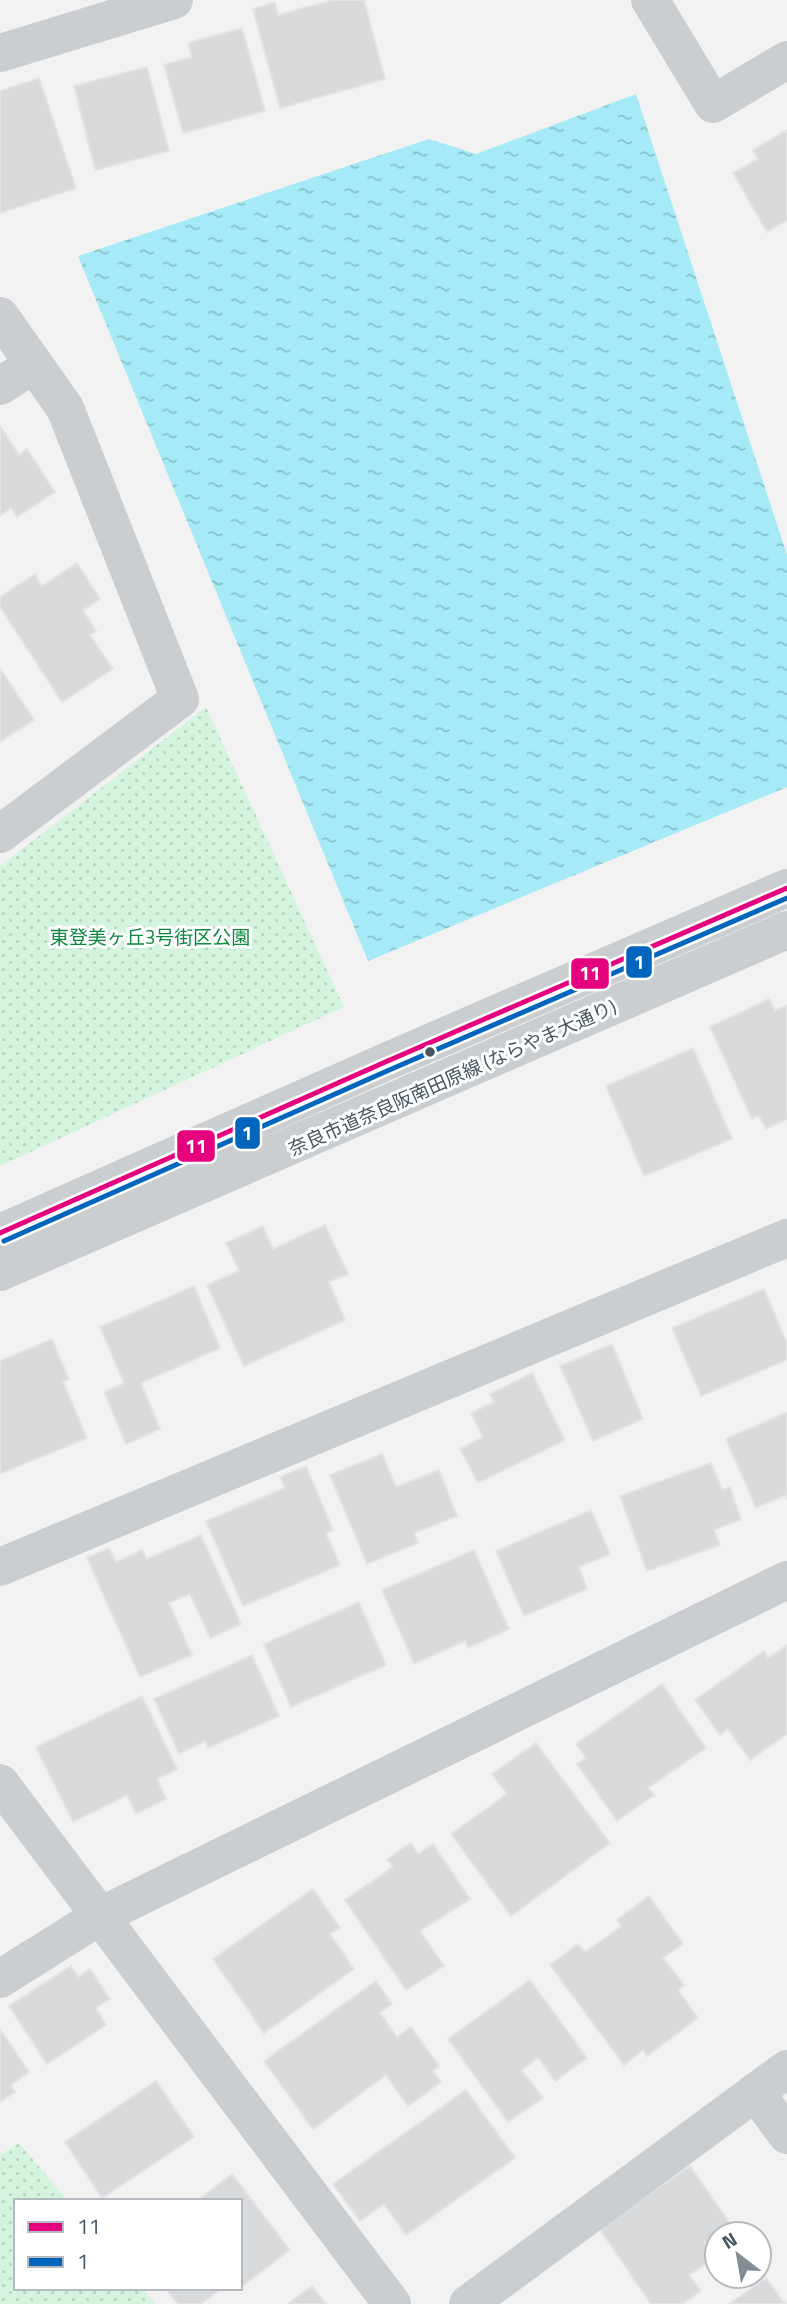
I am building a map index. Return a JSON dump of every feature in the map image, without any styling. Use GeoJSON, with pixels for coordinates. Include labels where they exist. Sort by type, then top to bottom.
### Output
{"type":"FeatureCollection","features":[{"type":"Feature","properties":{"kind":"street"},"geometry":{"type":"LineString","coordinates":[[0,53],[174,0]]}},
{"type":"Feature","properties":{"kind":"street"},"geometry":{"type":"LineString","coordinates":[[650,0],[713,104],[787,60]]}},
{"type":"Feature","properties":{"kind":"street"},"geometry":{"type":"LineString","coordinates":[[0,316],[65,408],[180,699],[0,834]]}},
{"type":"Feature","properties":{"kind":"street"},"geometry":{"type":"LineString","coordinates":[[0,386],[33,365]]}},
{"type":"Feature","properties":{"kind":"street"},"geometry":{"type":"LineString","coordinates":[[0,1233],[787,888]]}},
{"type":"Feature","properties":{"kind":"street","name":"奈良市道奈良阪南田原線 (ならやま大通り)"},"geometry":{"type":"LineString","coordinates":[[0,1272],[787,930]]}},
{"type":"Feature","properties":{"kind":"street"},"geometry":{"type":"LineString","coordinates":[[0,1567],[787,1238]]}},
{"type":"Feature","properties":{"kind":"street"},"geometry":{"type":"LineString","coordinates":[[0,1979],[100,1916],[787,1580]]}},
{"type":"Feature","properties":{"kind":"street"},"geometry":{"type":"LineString","coordinates":[[0,1783],[392,2304]]}},
{"type":"Feature","properties":{"kind":"street"},"geometry":{"type":"LineString","coordinates":[[468,2304],[787,2069]]}},
{"type":"Feature","properties":{"kind":"street"},"geometry":{"type":"LineString","coordinates":[[755,2092],[787,2135]]}},
{"type":"Feature","properties":{"kind":"green space","name":"東登美ヶ丘3号街区公園"},"geometry":{"type":"Polygon","coordinates":[[[206,707],[344,1007],[0,1166],[0,866],[206,707]]]}},
{"type":"Feature","properties":{"kind":"green space"},"geometry":{"type":"Polygon","coordinates":[[[19,2143],[66,2199],[14,2199],[14,2290],[144,2290],[156,2304],[0,2304],[0,2155],[19,2143]]]}},
{"type":"Feature","properties":{"kind":"water"},"geometry":{"type":"Polygon","coordinates":[[[636,94],[787,555],[787,787],[368,961],[78,256],[429,139],[476,154],[636,94]]]}},
{"type":"Feature","properties":{"kind":"building"},"geometry":{"type":"Polygon","coordinates":[[[333,0],[364,0],[385,79],[280,108],[253,9],[275,2],[278,15],[333,0]]]}},
{"type":"Feature","properties":{"kind":"building"},"geometry":{"type":"Polygon","coordinates":[[[242,28],[265,111],[183,133],[164,65],[192,57],[188,43],[242,28]]]}},
{"type":"Feature","properties":{"kind":"building"},"geometry":{"type":"Polygon","coordinates":[[[147,67],[169,151],[95,170],[74,86],[147,67]]]}},
{"type":"Feature","properties":{"kind":"building"},"geometry":{"type":"Polygon","coordinates":[[[39,78],[76,188],[0,213],[0,91],[39,78]]]}},
{"type":"Feature","properties":{"kind":"building"},"geometry":{"type":"Polygon","coordinates":[[[787,130],[787,220],[767,232],[733,173],[758,159],[753,150],[787,130]]]}},
{"type":"Feature","properties":{"kind":"building"},"geometry":{"type":"Polygon","coordinates":[[[0,426],[19,455],[27,449],[55,492],[17,517],[11,508],[0,516],[0,426]]]}},
{"type":"Feature","properties":{"kind":"building"},"geometry":{"type":"Polygon","coordinates":[[[77,563],[100,599],[83,610],[96,631],[90,635],[113,669],[62,702],[0,607],[0,597],[35,574],[42,586],[77,563]]]}},
{"type":"Feature","properties":{"kind":"building"},"geometry":{"type":"Polygon","coordinates":[[[0,668],[34,720],[0,742],[0,668]]]}},
{"type":"Feature","properties":{"kind":"building"},"geometry":{"type":"Polygon","coordinates":[[[769,999],[775,1011],[787,1005],[787,1119],[766,1129],[759,1116],[752,1119],[710,1027],[769,999]]]}},
{"type":"Feature","properties":{"kind":"building"},"geometry":{"type":"Polygon","coordinates":[[[693,1048],[732,1139],[644,1176],[606,1086],[693,1048]]]}},
{"type":"Feature","properties":{"kind":"building"},"geometry":{"type":"Polygon","coordinates":[[[325,1225],[348,1274],[329,1282],[345,1320],[244,1366],[207,1285],[239,1271],[226,1243],[263,1226],[273,1249],[325,1225]]]}},
{"type":"Feature","properties":{"kind":"building"},"geometry":{"type":"Polygon","coordinates":[[[194,1286],[220,1348],[141,1383],[160,1429],[126,1444],[104,1392],[124,1383],[100,1327],[194,1286]]]}},
{"type":"Feature","properties":{"kind":"building"},"geometry":{"type":"Polygon","coordinates":[[[764,1289],[787,1343],[787,1360],[701,1396],[672,1328],[764,1289]]]}},
{"type":"Feature","properties":{"kind":"building"},"geometry":{"type":"Polygon","coordinates":[[[52,1339],[69,1379],[63,1382],[87,1438],[0,1474],[0,1361],[52,1339]]]}},
{"type":"Feature","properties":{"kind":"building"},"geometry":{"type":"Polygon","coordinates":[[[612,1344],[643,1419],[593,1441],[560,1366],[612,1344]]]}},
{"type":"Feature","properties":{"kind":"building"},"geometry":{"type":"Polygon","coordinates":[[[532,1373],[565,1440],[478,1483],[460,1449],[483,1437],[471,1413],[494,1402],[490,1394],[532,1373]]]}},
{"type":"Feature","properties":{"kind":"building"},"geometry":{"type":"Polygon","coordinates":[[[787,1412],[787,1500],[785,1495],[756,1508],[726,1439],[787,1412]]]}},
{"type":"Feature","properties":{"kind":"building"},"geometry":{"type":"Polygon","coordinates":[[[382,1454],[396,1487],[439,1470],[457,1516],[414,1533],[418,1543],[367,1564],[330,1475],[382,1454]]]}},
{"type":"Feature","properties":{"kind":"building"},"geometry":{"type":"Polygon","coordinates":[[[711,1463],[722,1490],[730,1487],[741,1520],[714,1530],[720,1545],[647,1571],[620,1496],[711,1463]]]}},
{"type":"Feature","properties":{"kind":"building"},"geometry":{"type":"Polygon","coordinates":[[[306,1466],[333,1530],[326,1533],[340,1565],[243,1606],[206,1521],[285,1488],[280,1477],[306,1466]]]}},
{"type":"Feature","properties":{"kind":"building"},"geometry":{"type":"Polygon","coordinates":[[[591,1510],[610,1554],[579,1567],[587,1589],[524,1616],[496,1551],[591,1510]]]}},
{"type":"Feature","properties":{"kind":"building"},"geometry":{"type":"Polygon","coordinates":[[[201,1535],[241,1624],[210,1638],[190,1594],[169,1603],[192,1655],[140,1677],[87,1558],[109,1548],[116,1562],[142,1550],[147,1559],[201,1535]]]}},
{"type":"Feature","properties":{"kind":"building"},"geometry":{"type":"Polygon","coordinates":[[[474,1550],[509,1629],[468,1648],[465,1641],[414,1664],[382,1590],[474,1550]]]}},
{"type":"Feature","properties":{"kind":"building"},"geometry":{"type":"Polygon","coordinates":[[[359,1602],[386,1665],[291,1707],[264,1644],[359,1602]]]}},
{"type":"Feature","properties":{"kind":"building"},"geometry":{"type":"Polygon","coordinates":[[[787,1645],[787,1734],[750,1760],[728,1729],[720,1735],[695,1700],[764,1651],[768,1658],[787,1645]]]}},
{"type":"Feature","properties":{"kind":"building"},"geometry":{"type":"Polygon","coordinates":[[[252,1655],[279,1716],[208,1748],[205,1741],[179,1754],[154,1699],[252,1655]]]}},
{"type":"Feature","properties":{"kind":"building"},"geometry":{"type":"Polygon","coordinates":[[[662,1684],[706,1748],[648,1788],[654,1795],[617,1821],[577,1764],[586,1758],[576,1744],[662,1684]]]}},
{"type":"Feature","properties":{"kind":"building"},"geometry":{"type":"Polygon","coordinates":[[[142,1696],[177,1769],[157,1779],[166,1799],[136,1814],[127,1795],[73,1822],[36,1747],[142,1696]]]}},
{"type":"Feature","properties":{"kind":"building"},"geometry":{"type":"Polygon","coordinates":[[[536,1743],[610,1843],[511,1916],[451,1834],[507,1794],[492,1774],[536,1743]]]}},
{"type":"Feature","properties":{"kind":"building"},"geometry":{"type":"Polygon","coordinates":[[[411,1843],[418,1854],[433,1844],[470,1899],[420,1931],[444,1966],[406,1990],[345,1900],[393,1867],[387,1859],[411,1843]]]}},
{"type":"Feature","properties":{"kind":"building"},"geometry":{"type":"Polygon","coordinates":[[[313,1889],[340,1928],[330,1934],[354,1969],[264,2033],[213,1959],[313,1889]]]}},
{"type":"Feature","properties":{"kind":"building"},"geometry":{"type":"Polygon","coordinates":[[[649,1896],[683,1944],[663,1958],[684,1985],[678,1990],[698,2018],[647,2056],[643,2050],[624,2065],[550,1965],[578,1944],[585,1952],[622,1926],[617,1920],[649,1896]]]}},
{"type":"Feature","properties":{"kind":"building"},"geometry":{"type":"Polygon","coordinates":[[[71,1966],[78,1977],[90,1969],[110,1999],[96,2008],[106,2025],[47,2064],[9,2006],[71,1966]]]}},
{"type":"Feature","properties":{"kind":"building"},"geometry":{"type":"Polygon","coordinates":[[[530,1980],[587,2058],[555,2081],[538,2058],[522,2070],[543,2098],[508,2122],[448,2039],[530,1980]]]}},
{"type":"Feature","properties":{"kind":"building"},"geometry":{"type":"Polygon","coordinates":[[[376,1981],[392,2004],[380,2013],[397,2037],[411,2027],[439,2066],[433,2071],[441,2082],[408,2106],[386,2075],[313,2129],[264,2061],[376,1981]]]}},
{"type":"Feature","properties":{"kind":"building"},"geometry":{"type":"Polygon","coordinates":[[[0,2029],[29,2072],[11,2085],[15,2092],[0,2102],[0,2029]]]}},
{"type":"Feature","properties":{"kind":"building"},"geometry":{"type":"Polygon","coordinates":[[[156,2081],[194,2137],[102,2198],[65,2142],[156,2081]]]}},
{"type":"Feature","properties":{"kind":"building"},"geometry":{"type":"Polygon","coordinates":[[[466,2090],[515,2158],[406,2235],[384,2204],[360,2221],[333,2184],[466,2090]]]}},
{"type":"Feature","properties":{"kind":"building"},"geometry":{"type":"Polygon","coordinates":[[[690,2166],[728,2220],[703,2220],[703,2266],[689,2275],[701,2291],[682,2304],[651,2304],[599,2228],[690,2166]]]}},
{"type":"Feature","properties":{"kind":"building"},"geometry":{"type":"Polygon","coordinates":[[[232,2174],[290,2250],[242,2286],[242,2199],[200,2199],[232,2174]]]}},
{"type":"Feature","properties":{"kind":"building"},"geometry":{"type":"Polygon","coordinates":[[[312,2286],[326,2304],[288,2304],[312,2286]]]}},
{"type":"Feature","properties":{"kind":"building"},"geometry":{"type":"Polygon","coordinates":[[[773,2288],[785,2304],[729,2304],[749,2290],[773,2290],[773,2288]]]}},
{"type":"Feature","properties":{"kind":"building"},"geometry":{"type":"Polygon","coordinates":[[[167,2290],[219,2290],[201,2304],[178,2304],[167,2290]]]}},
{"type":"Feature","properties":{"kind":"transit line","name":"11"},"geometry":{"type":"LineString","coordinates":[[0,1233],[787,888]]}},
{"type":"Feature","properties":{"kind":"transit line","name":"1"},"geometry":{"type":"LineString","coordinates":[[4,1241],[787,898]]}}]}
